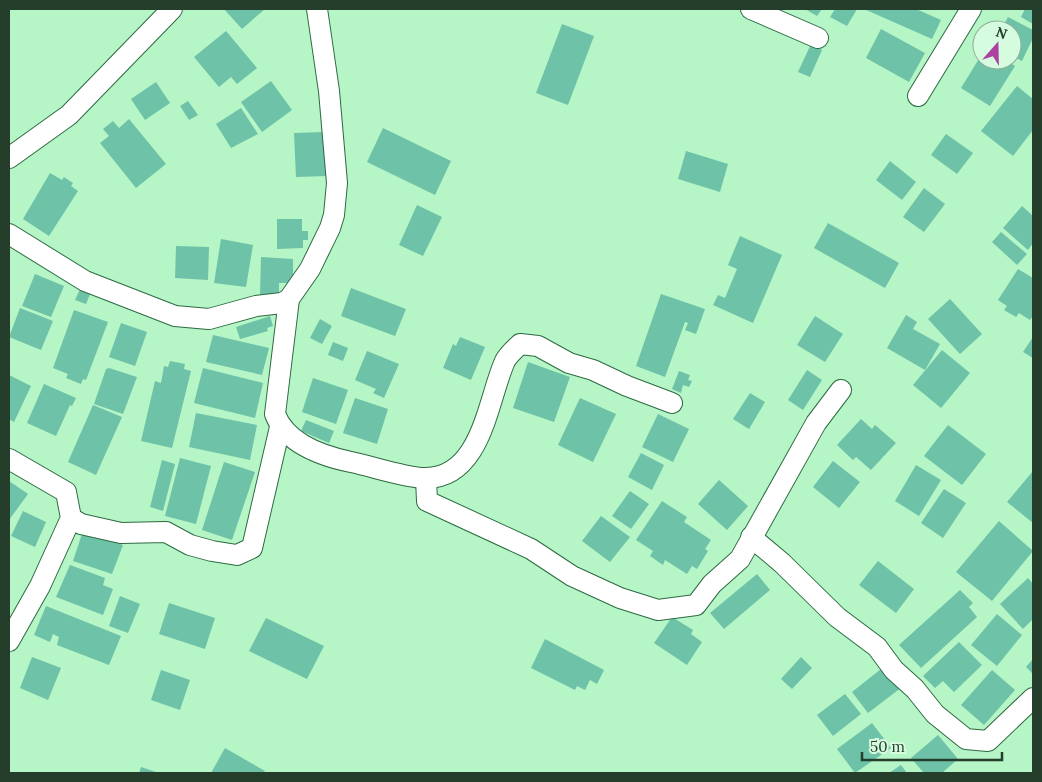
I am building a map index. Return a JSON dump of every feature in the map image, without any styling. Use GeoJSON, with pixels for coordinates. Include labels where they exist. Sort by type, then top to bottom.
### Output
{"type":"FeatureCollection","features":[{"type":"Feature","properties":{"kind":"street"},"geometry":{"type":"LineString","coordinates":[[9,158],[24,150],[70,115],[172,9]]}},
{"type":"Feature","properties":{"kind":"street"},"geometry":{"type":"LineString","coordinates":[[9,234],[85,281],[174,316],[195,320],[209,319],[256,306],[282,303],[289,299],[310,269],[330,228],[336,199],[337,183],[330,91],[317,9]]}},
{"type":"Feature","properties":{"kind":"street"},"geometry":{"type":"LineString","coordinates":[[751,9],[818,38]]}},
{"type":"Feature","properties":{"kind":"street"},"geometry":{"type":"LineString","coordinates":[[918,96],[971,9]]}},
{"type":"Feature","properties":{"kind":"street"},"geometry":{"type":"LineString","coordinates":[[289,299],[275,414],[280,427],[296,441],[343,460],[426,478],[446,473],[464,461],[480,435],[506,359],[520,344],[538,346],[570,364],[593,370],[627,386],[672,403]]}},
{"type":"Feature","properties":{"kind":"street"},"geometry":{"type":"LineString","coordinates":[[426,478],[427,501],[531,549],[572,576],[620,598],[658,610],[696,605],[712,584],[740,559],[816,423],[841,390]]}},
{"type":"Feature","properties":{"kind":"street"},"geometry":{"type":"LineString","coordinates":[[70,518],[81,524],[121,533],[166,532],[190,545],[238,555],[252,548],[280,427]]}},
{"type":"Feature","properties":{"kind":"street"},"geometry":{"type":"LineString","coordinates":[[9,459],[66,492],[70,518],[40,586],[9,641]]}},
{"type":"Feature","properties":{"kind":"street"},"geometry":{"type":"LineString","coordinates":[[751,537],[782,563],[837,617],[877,647],[894,670],[915,688],[935,714],[966,738],[988,741],[1033,698]]}},
{"type":"Feature","properties":{"kind":"building"},"geometry":{"type":"Polygon","coordinates":[[[224,9],[265,9],[242,29],[224,9]]]}},
{"type":"Feature","properties":{"kind":"building"},"geometry":{"type":"Polygon","coordinates":[[[805,9],[822,9],[817,16],[805,9]]]}},
{"type":"Feature","properties":{"kind":"building"},"geometry":{"type":"Polygon","coordinates":[[[835,9],[857,9],[847,26],[830,17],[835,9]]]}},
{"type":"Feature","properties":{"kind":"building"},"geometry":{"type":"Polygon","coordinates":[[[864,9],[916,9],[941,20],[932,39],[864,9]]]}},
{"type":"Feature","properties":{"kind":"building"},"geometry":{"type":"Polygon","coordinates":[[[1025,9],[1033,9],[1033,24],[1021,17],[1025,9]]]}},
{"type":"Feature","properties":{"kind":"building"},"geometry":{"type":"Polygon","coordinates":[[[562,24],[594,36],[568,105],[536,93],[562,24]]]}},
{"type":"Feature","properties":{"kind":"building"},"geometry":{"type":"Polygon","coordinates":[[[1022,24],[1033,30],[1033,38],[1022,61],[1022,24]]]}},
{"type":"Feature","properties":{"kind":"building"},"geometry":{"type":"Polygon","coordinates":[[[881,29],[925,53],[909,82],[866,58],[881,29]]]}},
{"type":"Feature","properties":{"kind":"building"},"geometry":{"type":"Polygon","coordinates":[[[226,31],[257,68],[237,84],[231,77],[219,87],[194,57],[226,31]]]}},
{"type":"Feature","properties":{"kind":"building"},"geometry":{"type":"Polygon","coordinates":[[[811,44],[822,50],[810,77],[798,72],[811,44]]]}},
{"type":"Feature","properties":{"kind":"building"},"geometry":{"type":"Polygon","coordinates":[[[972,70],[1012,70],[990,106],[961,88],[972,70]]]}},
{"type":"Feature","properties":{"kind":"building"},"geometry":{"type":"Polygon","coordinates":[[[271,81],[292,110],[262,132],[241,102],[271,81]]]}},
{"type":"Feature","properties":{"kind":"building"},"geometry":{"type":"Polygon","coordinates":[[[156,82],[170,103],[145,120],[131,99],[156,82]]]}},
{"type":"Feature","properties":{"kind":"building"},"geometry":{"type":"Polygon","coordinates":[[[1017,86],[1033,99],[1033,130],[1013,156],[981,131],[1017,86]]]}},
{"type":"Feature","properties":{"kind":"building"},"geometry":{"type":"Polygon","coordinates":[[[188,101],[198,115],[189,120],[180,106],[188,101]]]}},
{"type":"Feature","properties":{"kind":"building"},"geometry":{"type":"Polygon","coordinates":[[[241,108],[258,134],[231,148],[216,124],[241,108]]]}},
{"type":"Feature","properties":{"kind":"building"},"geometry":{"type":"Polygon","coordinates":[[[129,119],[166,164],[136,188],[100,143],[109,136],[103,129],[113,121],[119,128],[129,119]]]}},
{"type":"Feature","properties":{"kind":"building"},"geometry":{"type":"Polygon","coordinates":[[[383,128],[451,161],[435,195],[367,162],[383,128]]]}},
{"type":"Feature","properties":{"kind":"building"},"geometry":{"type":"Polygon","coordinates":[[[325,132],[327,176],[296,177],[294,133],[325,132]]]}},
{"type":"Feature","properties":{"kind":"building"},"geometry":{"type":"Polygon","coordinates":[[[946,134],[973,153],[957,174],[931,155],[946,134]]]}},
{"type":"Feature","properties":{"kind":"building"},"geometry":{"type":"Polygon","coordinates":[[[686,151],[728,164],[720,192],[678,179],[686,151]]]}},
{"type":"Feature","properties":{"kind":"building"},"geometry":{"type":"Polygon","coordinates":[[[890,161],[916,182],[902,200],[876,180],[890,161]]]}},
{"type":"Feature","properties":{"kind":"building"},"geometry":{"type":"Polygon","coordinates":[[[50,173],[62,180],[64,177],[73,183],[71,186],[78,191],[49,236],[23,219],[50,173]]]}},
{"type":"Feature","properties":{"kind":"building"},"geometry":{"type":"Polygon","coordinates":[[[924,188],[945,204],[924,232],[903,217],[924,188]]]}},
{"type":"Feature","properties":{"kind":"building"},"geometry":{"type":"Polygon","coordinates":[[[417,205],[442,217],[423,256],[399,245],[417,205]]]}},
{"type":"Feature","properties":{"kind":"building"},"geometry":{"type":"Polygon","coordinates":[[[1022,206],[1033,216],[1033,243],[1028,250],[1003,228],[1022,206]]]}},
{"type":"Feature","properties":{"kind":"building"},"geometry":{"type":"Polygon","coordinates":[[[277,219],[302,219],[302,231],[308,231],[308,240],[303,240],[303,248],[277,249],[277,219]]]}},
{"type":"Feature","properties":{"kind":"building"},"geometry":{"type":"Polygon","coordinates":[[[828,223],[899,263],[885,288],[814,248],[828,223]]]}},
{"type":"Feature","properties":{"kind":"building"},"geometry":{"type":"Polygon","coordinates":[[[1001,232],[1027,254],[1017,265],[992,242],[1001,232]]]}},
{"type":"Feature","properties":{"kind":"building"},"geometry":{"type":"Polygon","coordinates":[[[740,236],[782,255],[753,323],[713,305],[718,295],[725,298],[737,269],[728,265],[740,236]]]}},
{"type":"Feature","properties":{"kind":"building"},"geometry":{"type":"Polygon","coordinates":[[[221,239],[253,245],[246,287],[214,283],[221,239]]]}},
{"type":"Feature","properties":{"kind":"building"},"geometry":{"type":"Polygon","coordinates":[[[176,246],[209,247],[208,280],[175,278],[176,246]]]}},
{"type":"Feature","properties":{"kind":"building"},"geometry":{"type":"Polygon","coordinates":[[[261,257],[293,259],[293,283],[279,283],[279,296],[260,295],[261,257]]]}},
{"type":"Feature","properties":{"kind":"building"},"geometry":{"type":"Polygon","coordinates":[[[1018,269],[1033,278],[1033,316],[1030,320],[1019,313],[1016,317],[1004,310],[1007,306],[998,300],[1018,269]]]}},
{"type":"Feature","properties":{"kind":"building"},"geometry":{"type":"Polygon","coordinates":[[[35,274],[64,286],[51,317],[22,306],[35,274]]]}},
{"type":"Feature","properties":{"kind":"building"},"geometry":{"type":"Polygon","coordinates":[[[81,287],[91,292],[86,304],[75,300],[81,287]]]}},
{"type":"Feature","properties":{"kind":"building"},"geometry":{"type":"Polygon","coordinates":[[[351,288],[406,309],[395,336],[341,316],[351,288]]]}},
{"type":"Feature","properties":{"kind":"building"},"geometry":{"type":"Polygon","coordinates":[[[661,294],[705,309],[696,334],[685,330],[688,323],[685,322],[665,377],[636,366],[661,294]]]}},
{"type":"Feature","properties":{"kind":"building"},"geometry":{"type":"Polygon","coordinates":[[[950,299],[982,334],[960,354],[928,319],[950,299]]]}},
{"type":"Feature","properties":{"kind":"building"},"geometry":{"type":"Polygon","coordinates":[[[20,308],[53,321],[41,350],[9,337],[20,308]]]}},
{"type":"Feature","properties":{"kind":"building"},"geometry":{"type":"Polygon","coordinates":[[[74,310],[108,322],[86,380],[83,379],[81,384],[66,378],[68,374],[53,368],[74,310]]]}},
{"type":"Feature","properties":{"kind":"building"},"geometry":{"type":"Polygon","coordinates":[[[906,315],[917,322],[913,329],[940,344],[925,370],[887,348],[906,315]]]}},
{"type":"Feature","properties":{"kind":"building"},"geometry":{"type":"Polygon","coordinates":[[[270,316],[273,326],[267,328],[268,331],[240,339],[236,327],[270,316]]]}},
{"type":"Feature","properties":{"kind":"building"},"geometry":{"type":"Polygon","coordinates":[[[815,316],[843,334],[825,362],[797,345],[815,316]]]}},
{"type":"Feature","properties":{"kind":"building"},"geometry":{"type":"Polygon","coordinates":[[[320,319],[332,326],[322,344],[310,338],[320,319]]]}},
{"type":"Feature","properties":{"kind":"building"},"geometry":{"type":"Polygon","coordinates":[[[121,323],[147,332],[135,366],[109,357],[121,323]]]}},
{"type":"Feature","properties":{"kind":"building"},"geometry":{"type":"Polygon","coordinates":[[[213,335],[269,348],[262,375],[206,362],[213,335]]]}},
{"type":"Feature","properties":{"kind":"building"},"geometry":{"type":"Polygon","coordinates":[[[460,337],[485,347],[471,380],[443,368],[453,344],[456,346],[460,337]]]}},
{"type":"Feature","properties":{"kind":"building"},"geometry":{"type":"Polygon","coordinates":[[[1033,337],[1033,358],[1023,352],[1033,337]]]}},
{"type":"Feature","properties":{"kind":"building"},"geometry":{"type":"Polygon","coordinates":[[[333,342],[348,348],[343,361],[328,355],[333,342]]]}},
{"type":"Feature","properties":{"kind":"building"},"geometry":{"type":"Polygon","coordinates":[[[942,350],[970,373],[941,408],[913,385],[942,350]]]}},
{"type":"Feature","properties":{"kind":"building"},"geometry":{"type":"Polygon","coordinates":[[[367,351],[399,364],[384,398],[373,393],[376,389],[355,380],[367,351]]]}},
{"type":"Feature","properties":{"kind":"building"},"geometry":{"type":"Polygon","coordinates":[[[170,361],[185,364],[184,369],[191,371],[172,448],[141,441],[155,381],[161,383],[164,366],[168,367],[170,361]]]}},
{"type":"Feature","properties":{"kind":"building"},"geometry":{"type":"Polygon","coordinates":[[[528,362],[570,377],[554,422],[513,408],[528,362]]]}},
{"type":"Feature","properties":{"kind":"building"},"geometry":{"type":"Polygon","coordinates":[[[109,368],[137,377],[123,414],[94,404],[106,369],[109,368]]]}},
{"type":"Feature","properties":{"kind":"building"},"geometry":{"type":"Polygon","coordinates":[[[203,368],[263,383],[255,418],[194,403],[203,368]]]}},
{"type":"Feature","properties":{"kind":"building"},"geometry":{"type":"Polygon","coordinates":[[[807,370],[822,380],[803,410],[788,400],[807,370]]]}},
{"type":"Feature","properties":{"kind":"building"},"geometry":{"type":"Polygon","coordinates":[[[679,371],[690,375],[688,380],[692,381],[689,387],[683,385],[681,393],[672,389],[679,371]]]}},
{"type":"Feature","properties":{"kind":"building"},"geometry":{"type":"Polygon","coordinates":[[[9,375],[31,386],[14,422],[9,419],[9,375]]]}},
{"type":"Feature","properties":{"kind":"building"},"geometry":{"type":"Polygon","coordinates":[[[313,378],[348,390],[336,424],[302,412],[313,378]]]}},
{"type":"Feature","properties":{"kind":"building"},"geometry":{"type":"Polygon","coordinates":[[[44,384],[76,398],[72,406],[70,405],[56,436],[27,423],[44,384]]]}},
{"type":"Feature","properties":{"kind":"building"},"geometry":{"type":"Polygon","coordinates":[[[750,393],[765,402],[749,429],[733,419],[750,393]]]}},
{"type":"Feature","properties":{"kind":"building"},"geometry":{"type":"Polygon","coordinates":[[[355,398],[388,409],[377,444],[343,433],[355,398]]]}},
{"type":"Feature","properties":{"kind":"building"},"geometry":{"type":"Polygon","coordinates":[[[580,398],[616,414],[593,462],[558,445],[580,398]]]}},
{"type":"Feature","properties":{"kind":"building"},"geometry":{"type":"Polygon","coordinates":[[[93,405],[122,417],[96,475],[68,462],[93,405]]]}},
{"type":"Feature","properties":{"kind":"building"},"geometry":{"type":"Polygon","coordinates":[[[196,413],[257,425],[250,460],[189,447],[196,413]]]}},
{"type":"Feature","properties":{"kind":"building"},"geometry":{"type":"Polygon","coordinates":[[[658,414],[689,429],[673,462],[642,447],[658,414]]]}},
{"type":"Feature","properties":{"kind":"building"},"geometry":{"type":"Polygon","coordinates":[[[861,419],[872,429],[875,425],[896,443],[871,470],[856,457],[853,460],[837,445],[861,419]]]}},
{"type":"Feature","properties":{"kind":"building"},"geometry":{"type":"Polygon","coordinates":[[[306,420],[334,431],[329,443],[301,431],[306,420]]]}},
{"type":"Feature","properties":{"kind":"building"},"geometry":{"type":"Polygon","coordinates":[[[948,425],[986,454],[962,485],[924,456],[948,425]]]}},
{"type":"Feature","properties":{"kind":"building"},"geometry":{"type":"Polygon","coordinates":[[[641,453],[664,465],[652,490],[628,477],[641,453]]]}},
{"type":"Feature","properties":{"kind":"building"},"geometry":{"type":"Polygon","coordinates":[[[180,458],[211,466],[196,524],[165,516],[180,458]]]}},
{"type":"Feature","properties":{"kind":"building"},"geometry":{"type":"Polygon","coordinates":[[[162,460],[175,464],[163,511],[150,507],[162,460]]]}},
{"type":"Feature","properties":{"kind":"building"},"geometry":{"type":"Polygon","coordinates":[[[833,461],[860,482],[839,508],[813,487],[833,461]]]}},
{"type":"Feature","properties":{"kind":"building"},"geometry":{"type":"Polygon","coordinates":[[[224,462],[255,472],[232,540],[202,530],[224,462]]]}},
{"type":"Feature","properties":{"kind":"building"},"geometry":{"type":"Polygon","coordinates":[[[916,465],[941,480],[919,516],[895,501],[916,465]]]}},
{"type":"Feature","properties":{"kind":"building"},"geometry":{"type":"Polygon","coordinates":[[[1033,471],[1033,523],[1007,502],[1033,471]]]}},
{"type":"Feature","properties":{"kind":"building"},"geometry":{"type":"Polygon","coordinates":[[[719,480],[748,506],[727,530],[698,504],[719,480]]]}},
{"type":"Feature","properties":{"kind":"building"},"geometry":{"type":"Polygon","coordinates":[[[9,481],[28,494],[9,520],[9,481]]]}},
{"type":"Feature","properties":{"kind":"building"},"geometry":{"type":"Polygon","coordinates":[[[944,489],[966,503],[943,538],[921,523],[944,489]]]}},
{"type":"Feature","properties":{"kind":"building"},"geometry":{"type":"Polygon","coordinates":[[[630,491],[649,504],[631,529],[612,516],[630,491]]]}},
{"type":"Feature","properties":{"kind":"building"},"geometry":{"type":"Polygon","coordinates":[[[662,501],[687,517],[684,522],[711,540],[705,549],[708,551],[697,569],[692,566],[687,574],[665,560],[663,565],[650,556],[653,551],[636,540],[662,501]]]}},
{"type":"Feature","properties":{"kind":"building"},"geometry":{"type":"Polygon","coordinates":[[[23,511],[46,522],[35,547],[11,536],[23,511]]]}},
{"type":"Feature","properties":{"kind":"building"},"geometry":{"type":"Polygon","coordinates":[[[601,516],[630,537],[610,562],[582,541],[601,516]]]}},
{"type":"Feature","properties":{"kind":"building"},"geometry":{"type":"Polygon","coordinates":[[[999,521],[1033,551],[992,601],[956,572],[999,521]]]}},
{"type":"Feature","properties":{"kind":"building"},"geometry":{"type":"Polygon","coordinates":[[[83,531],[123,545],[112,574],[73,561],[83,531]]]}},
{"type":"Feature","properties":{"kind":"building"},"geometry":{"type":"Polygon","coordinates":[[[878,561],[914,589],[896,613],[859,585],[878,561]]]}},
{"type":"Feature","properties":{"kind":"building"},"geometry":{"type":"Polygon","coordinates":[[[70,565],[105,578],[103,585],[113,589],[103,615],[56,597],[70,565]]]}},
{"type":"Feature","properties":{"kind":"building"},"geometry":{"type":"Polygon","coordinates":[[[757,574],[770,590],[724,629],[710,613],[757,574]]]}},
{"type":"Feature","properties":{"kind":"building"},"geometry":{"type":"Polygon","coordinates":[[[1028,578],[1033,584],[1033,619],[1023,629],[1000,604],[1028,578]]]}},
{"type":"Feature","properties":{"kind":"building"},"geometry":{"type":"Polygon","coordinates":[[[960,590],[973,603],[969,607],[977,617],[921,668],[899,645],[960,590]]]}},
{"type":"Feature","properties":{"kind":"building"},"geometry":{"type":"Polygon","coordinates":[[[120,596],[140,604],[128,633],[109,626],[120,596]]]}},
{"type":"Feature","properties":{"kind":"building"},"geometry":{"type":"Polygon","coordinates":[[[169,603],[215,618],[205,649],[159,634],[169,603]]]}},
{"type":"Feature","properties":{"kind":"building"},"geometry":{"type":"Polygon","coordinates":[[[46,606],[121,636],[109,665],[57,645],[59,637],[53,634],[50,642],[34,635],[46,606]]]}},
{"type":"Feature","properties":{"kind":"building"},"geometry":{"type":"Polygon","coordinates":[[[997,614],[1022,635],[997,666],[971,645],[997,614]]]}},
{"type":"Feature","properties":{"kind":"building"},"geometry":{"type":"Polygon","coordinates":[[[672,617],[693,630],[691,634],[702,642],[687,665],[654,643],[672,617]]]}},
{"type":"Feature","properties":{"kind":"building"},"geometry":{"type":"Polygon","coordinates":[[[266,618],[324,646],[307,679],[249,651],[266,618]]]}},
{"type":"Feature","properties":{"kind":"building"},"geometry":{"type":"Polygon","coordinates":[[[545,639],[604,670],[597,684],[590,680],[585,690],[577,686],[575,690],[531,668],[545,639]]]}},
{"type":"Feature","properties":{"kind":"building"},"geometry":{"type":"Polygon","coordinates":[[[959,642],[982,665],[954,692],[943,681],[935,688],[923,676],[959,642]]]}},
{"type":"Feature","properties":{"kind":"building"},"geometry":{"type":"Polygon","coordinates":[[[32,657],[61,668],[48,700],[20,688],[32,657]]]}},
{"type":"Feature","properties":{"kind":"building"},"geometry":{"type":"Polygon","coordinates":[[[801,657],[812,668],[792,689],[781,679],[801,657]]]}},
{"type":"Feature","properties":{"kind":"building"},"geometry":{"type":"Polygon","coordinates":[[[1033,659],[1033,674],[1026,667],[1033,659]]]}},
{"type":"Feature","properties":{"kind":"building"},"geometry":{"type":"Polygon","coordinates":[[[881,669],[902,687],[868,713],[852,692],[881,669]]]}},
{"type":"Feature","properties":{"kind":"building"},"geometry":{"type":"Polygon","coordinates":[[[161,670],[190,680],[180,710],[151,700],[161,670]]]}},
{"type":"Feature","properties":{"kind":"building"},"geometry":{"type":"Polygon","coordinates":[[[992,670],[1015,690],[984,725],[961,705],[992,670]]]}},
{"type":"Feature","properties":{"kind":"building"},"geometry":{"type":"Polygon","coordinates":[[[845,694],[861,714],[833,736],[817,715],[845,694]]]}},
{"type":"Feature","properties":{"kind":"building"},"geometry":{"type":"Polygon","coordinates":[[[872,723],[891,748],[855,773],[837,749],[872,723]]]}},
{"type":"Feature","properties":{"kind":"building"},"geometry":{"type":"Polygon","coordinates":[[[938,735],[958,759],[942,773],[924,773],[911,758],[938,735]]]}},
{"type":"Feature","properties":{"kind":"building"},"geometry":{"type":"Polygon","coordinates":[[[225,748],[265,771],[263,773],[211,773],[225,748]]]}},
{"type":"Feature","properties":{"kind":"building"},"geometry":{"type":"Polygon","coordinates":[[[901,765],[907,773],[889,773],[901,765]]]}},
{"type":"Feature","properties":{"kind":"building"},"geometry":{"type":"Polygon","coordinates":[[[141,767],[159,773],[139,773],[141,767]]]}}]}
